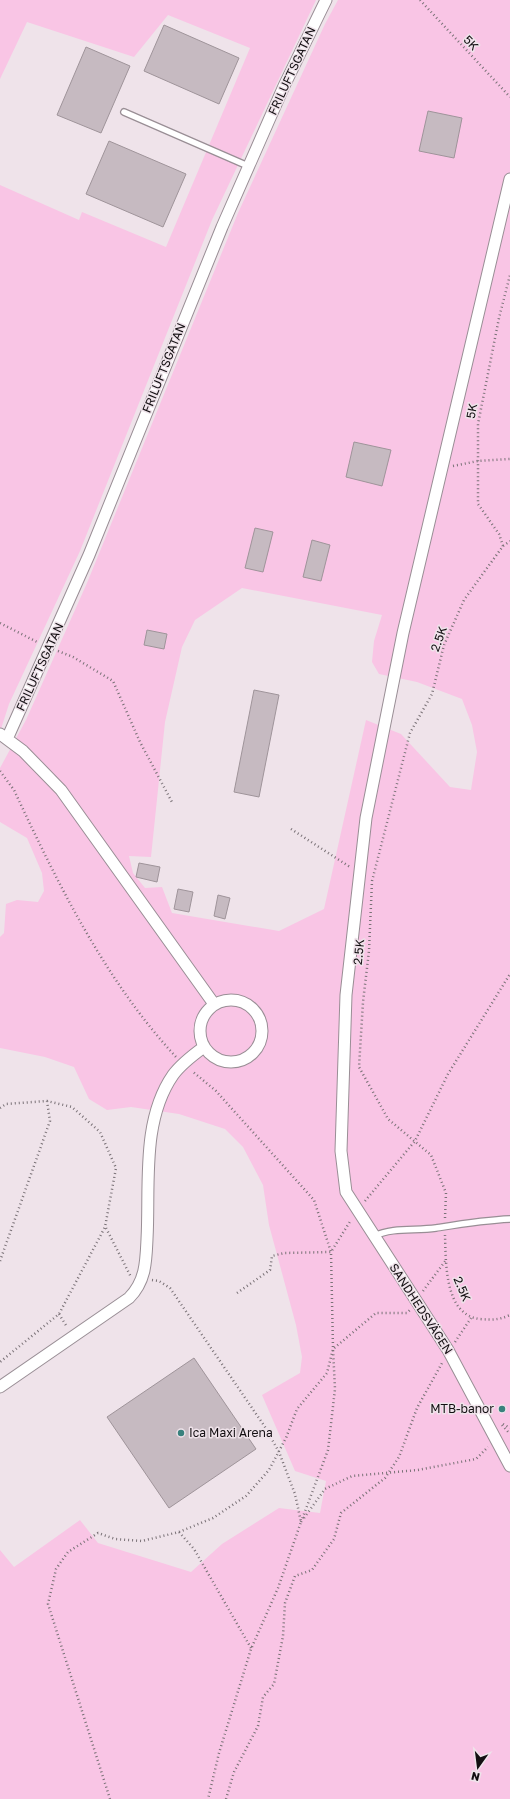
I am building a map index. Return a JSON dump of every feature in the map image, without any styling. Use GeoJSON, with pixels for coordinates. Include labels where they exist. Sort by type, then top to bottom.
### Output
{"type":"FeatureCollection","features":[{"type":"Feature","properties":{"kind":"street","name":"FRILUFTSGATAN"},"geometry":{"type":"LineString","coordinates":[[4,736],[48,648],[90,555],[184,319],[248,166],[284,86],[326,0]]}},
{"type":"Feature","properties":{"kind":"street","name":"SANDHEDSVÄGEN"},"geometry":{"type":"LineString","coordinates":[[510,179],[402,633],[366,818],[346,995],[341,1151],[346,1192],[448,1350],[510,1466]]}},
{"type":"Feature","properties":{"kind":"street"},"geometry":{"type":"LineString","coordinates":[[4,736],[23,751],[61,790],[214,1004]]}},
{"type":"Feature","properties":{"kind":"street"},"geometry":{"type":"LineString","coordinates":[[224,1000],[244,1002],[253,1008],[259,1016],[262,1025],[262,1041],[257,1050],[249,1057],[235,1062],[225,1061],[215,1058],[204,1047],[201,1038],[201,1024],[207,1011],[214,1004],[224,1000]]}},
{"type":"Feature","properties":{"kind":"street"},"geometry":{"type":"LineString","coordinates":[[0,1387],[129,1298],[138,1289],[143,1278],[146,1259],[153,1127],[162,1096],[173,1076],[182,1064],[204,1047]]}},
{"type":"Feature","properties":{"kind":"lane"},"geometry":{"type":"LineString","coordinates":[[124,112],[248,166]]}},
{"type":"Feature","properties":{"kind":"lane"},"geometry":{"type":"LineString","coordinates":[[374,1236],[397,1230],[510,1219]]}},
{"type":"Feature","properties":{"kind":"path","name":"5K"},"geometry":{"type":"LineString","coordinates":[[420,0],[510,97]]}},
{"type":"Feature","properties":{"kind":"path","name":"5K"},"geometry":{"type":"LineString","coordinates":[[503,546],[499,534],[478,504],[478,424],[499,318],[510,275]]}},
{"type":"Feature","properties":{"kind":"path"},"geometry":{"type":"LineString","coordinates":[[442,468],[478,462],[510,459]]}},
{"type":"Feature","properties":{"kind":"path","name":"2.5K"},"geometry":{"type":"LineString","coordinates":[[510,541],[503,546],[464,600],[444,645],[432,694],[410,733],[372,881],[369,951],[363,1002],[359,1067],[388,1119],[431,1155],[446,1193],[444,1226],[446,1276],[458,1307],[471,1318],[497,1320],[510,1315]]}},
{"type":"Feature","properties":{"kind":"path"},"geometry":{"type":"LineString","coordinates":[[0,623],[48,648],[74,657],[113,681],[140,742],[173,804]]}},
{"type":"Feature","properties":{"kind":"path"},"geometry":{"type":"LineString","coordinates":[[0,771],[14,790],[80,921],[127,999],[182,1064],[216,1091],[314,1200],[332,1252],[335,1389],[328,1450],[278,1588],[251,1649],[219,1754],[208,1799]]}},
{"type":"Feature","properties":{"kind":"path"},"geometry":{"type":"LineString","coordinates":[[291,829],[359,872]]}},
{"type":"Feature","properties":{"kind":"path"},"geometry":{"type":"LineString","coordinates":[[332,1252],[357,1210],[415,1141],[448,1074],[510,974]]}},
{"type":"Feature","properties":{"kind":"path"},"geometry":{"type":"LineString","coordinates":[[0,1261],[50,1121],[47,1101]]}},
{"type":"Feature","properties":{"kind":"path"},"geometry":{"type":"LineString","coordinates":[[0,1108],[6,1104],[47,1101],[72,1107],[100,1132],[116,1168],[106,1227],[59,1314],[0,1362]]}},
{"type":"Feature","properties":{"kind":"path"},"geometry":{"type":"LineString","coordinates":[[106,1227],[138,1289]]}},
{"type":"Feature","properties":{"kind":"path"},"geometry":{"type":"LineString","coordinates":[[237,1293],[270,1270],[272,1256],[332,1252]]}},
{"type":"Feature","properties":{"kind":"path"},"geometry":{"type":"LineString","coordinates":[[110,1799],[48,1604],[56,1569],[68,1552],[98,1533],[115,1539],[142,1541],[179,1532],[213,1518],[246,1496],[269,1470],[279,1452],[298,1409],[327,1373],[333,1349],[376,1313],[407,1313],[446,1260]]}},
{"type":"Feature","properties":{"kind":"path"},"geometry":{"type":"LineString","coordinates":[[143,1278],[159,1281],[170,1288],[249,1403],[279,1452],[295,1494],[301,1522]]}},
{"type":"Feature","properties":{"kind":"path"},"geometry":{"type":"LineString","coordinates":[[59,1314],[72,1337]]}},
{"type":"Feature","properties":{"kind":"path"},"geometry":{"type":"LineString","coordinates":[[226,1799],[234,1772],[258,1726],[263,1697],[274,1684],[282,1636],[285,1603],[296,1576],[312,1570],[334,1539],[341,1513],[385,1478],[399,1457],[418,1408],[448,1350],[471,1318]]}},
{"type":"Feature","properties":{"kind":"path"},"geometry":{"type":"LineString","coordinates":[[510,1428],[501,1423],[510,1434]]}},
{"type":"Feature","properties":{"kind":"path"},"geometry":{"type":"LineString","coordinates":[[301,1522],[325,1489],[352,1476],[418,1470],[476,1459],[496,1440]]}},
{"type":"Feature","properties":{"kind":"path"},"geometry":{"type":"LineString","coordinates":[[179,1532],[194,1548],[251,1649]]}},
{"type":"Feature","properties":{"kind":"shaded area"},"geometry":{"type":"Polygon","coordinates":[[[0,0],[316,0],[212,220],[80,551],[9,704],[0,732],[0,185],[79,220],[82,212],[166,247],[250,48],[168,15],[134,57],[27,22],[0,79],[0,0]]]}},
{"type":"Feature","properties":{"kind":"shaded area"},"geometry":{"type":"Polygon","coordinates":[[[338,0],[510,0],[510,1799],[0,1799],[0,1550],[14,1567],[80,1520],[98,1543],[191,1572],[222,1544],[279,1508],[320,1513],[326,1481],[295,1471],[262,1395],[300,1373],[302,1357],[296,1325],[269,1225],[263,1185],[243,1147],[225,1129],[179,1114],[131,1107],[107,1110],[89,1099],[74,1067],[45,1057],[0,1048],[0,937],[4,933],[6,904],[17,900],[38,902],[44,891],[42,873],[27,838],[0,822],[0,768],[26,720],[87,583],[238,213],[325,24],[338,0]],[[242,588],[195,620],[182,647],[165,722],[151,857],[129,856],[133,873],[145,888],[162,887],[172,913],[279,931],[324,909],[366,720],[401,734],[450,787],[471,790],[477,752],[472,725],[462,699],[417,682],[379,674],[372,662],[374,641],[382,615],[242,588]]]}},
{"type":"Feature","properties":{"kind":"building"},"geometry":{"type":"Polygon","coordinates":[[[164,25],[239,58],[219,104],[144,71],[164,25]]]}},
{"type":"Feature","properties":{"kind":"building"},"geometry":{"type":"Polygon","coordinates":[[[86,47],[130,66],[101,133],[57,115],[86,47]]]}},
{"type":"Feature","properties":{"kind":"building"},"geometry":{"type":"Polygon","coordinates":[[[428,111],[462,118],[454,158],[419,151],[428,111]]]}},
{"type":"Feature","properties":{"kind":"building"},"geometry":{"type":"Polygon","coordinates":[[[109,141],[186,174],[163,227],[86,194],[109,141]]]}},
{"type":"Feature","properties":{"kind":"building"},"geometry":{"type":"Polygon","coordinates":[[[354,442],[391,450],[382,486],[346,477],[354,442]]]}},
{"type":"Feature","properties":{"kind":"building"},"geometry":{"type":"Polygon","coordinates":[[[255,528],[273,532],[263,572],[245,568],[255,528]]]}},
{"type":"Feature","properties":{"kind":"building"},"geometry":{"type":"Polygon","coordinates":[[[312,540],[330,545],[321,581],[303,577],[312,540]]]}},
{"type":"Feature","properties":{"kind":"building"},"geometry":{"type":"Polygon","coordinates":[[[147,630],[167,634],[164,649],[144,645],[147,630]]]}},
{"type":"Feature","properties":{"kind":"building"},"geometry":{"type":"Polygon","coordinates":[[[254,690],[279,695],[259,797],[234,792],[254,690]]]}},
{"type":"Feature","properties":{"kind":"building"},"geometry":{"type":"Polygon","coordinates":[[[139,863],[160,867],[157,882],[136,877],[139,863]]]}},
{"type":"Feature","properties":{"kind":"building"},"geometry":{"type":"Polygon","coordinates":[[[178,889],[193,892],[189,912],[174,909],[178,889]]]}},
{"type":"Feature","properties":{"kind":"building"},"geometry":{"type":"Polygon","coordinates":[[[218,895],[230,898],[225,919],[214,916],[218,895]]]}},
{"type":"Feature","properties":{"kind":"building","name":"Ica Maxi Arena"},"geometry":{"type":"Polygon","coordinates":[[[194,1358],[256,1449],[169,1508],[107,1417],[194,1358]]]}},
{"type":"Feature","properties":{"kind":"place","name":"MTB-banor"},"geometry":{"type":"Point","coordinates":[502,1409]}},
{"type":"Feature","properties":{"kind":"place","name":"Ica Maxi Arena"},"geometry":{"type":"Point","coordinates":[181,1433]}}]}
